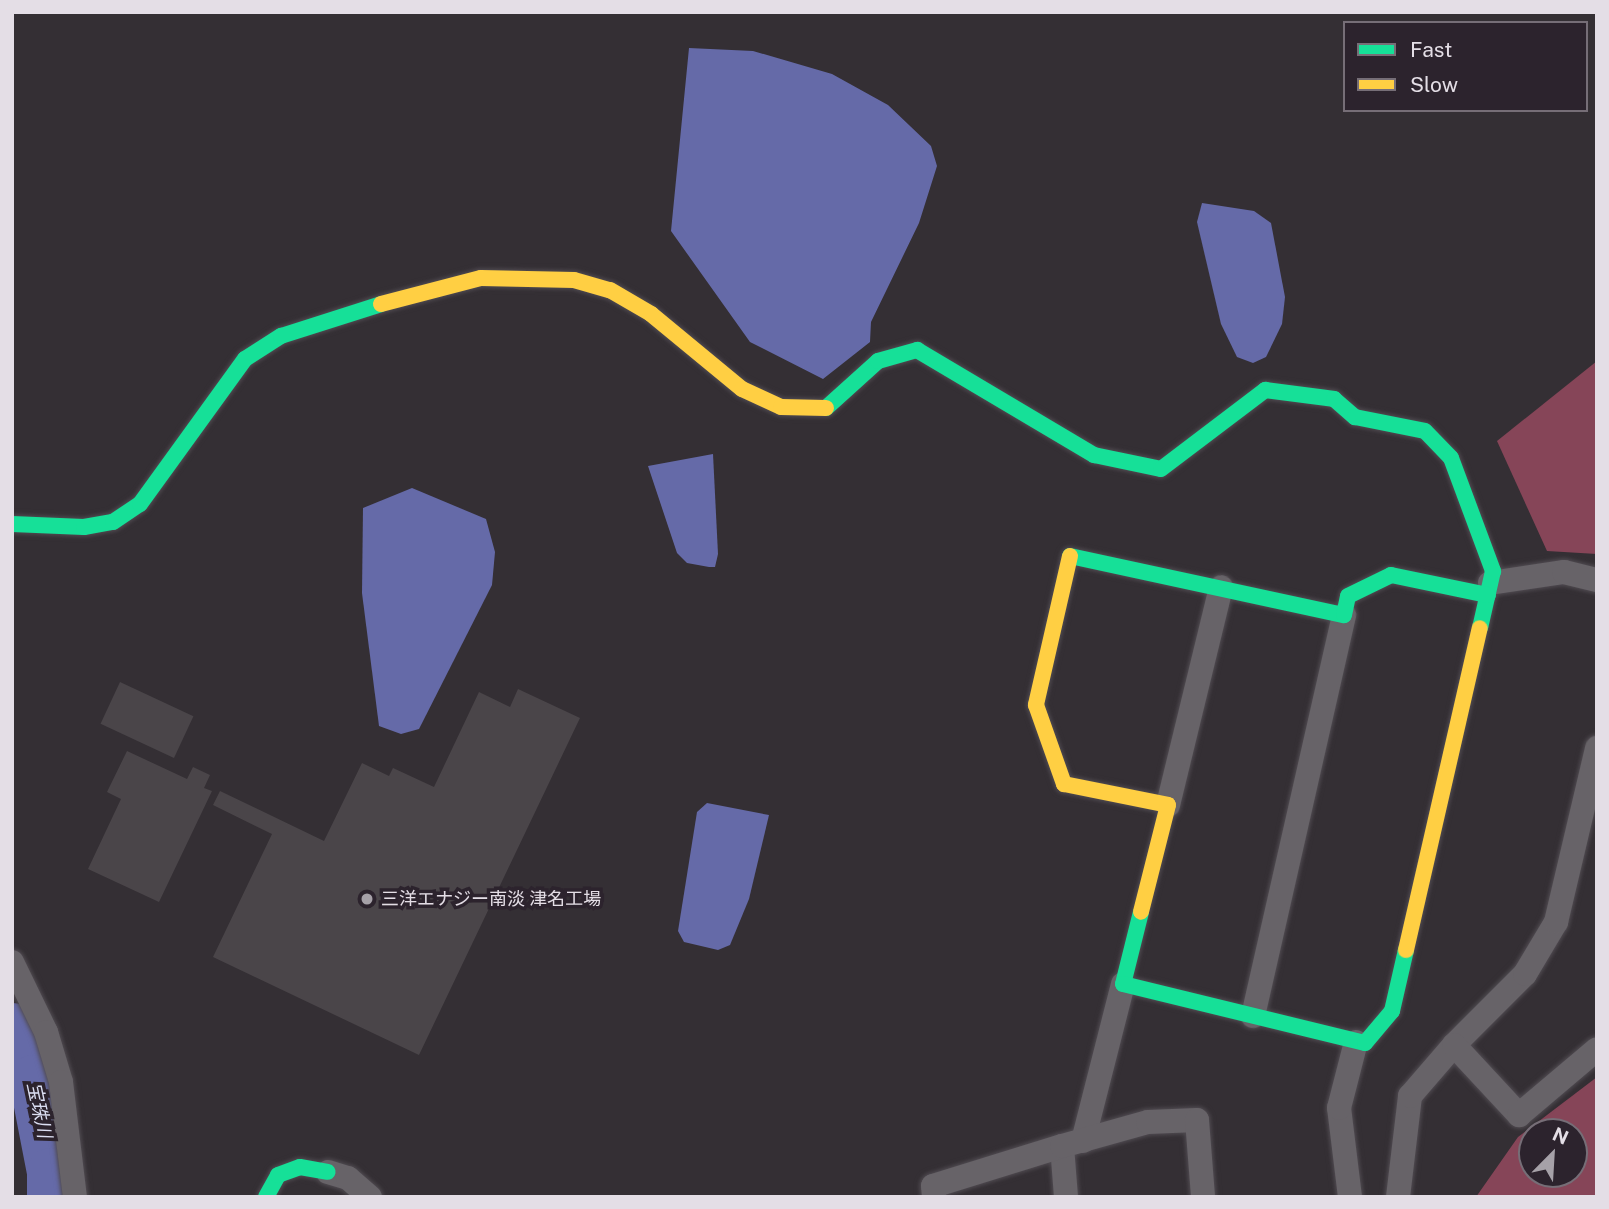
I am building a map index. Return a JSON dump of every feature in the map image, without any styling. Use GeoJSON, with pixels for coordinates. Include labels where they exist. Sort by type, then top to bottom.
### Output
{"type":"FeatureCollection","features":[{"type":"Feature","properties":{"kind":"street"},"geometry":{"type":"LineString","coordinates":[[12,523],[84,527],[113,522],[140,504],[245,359],[282,336],[390,300],[481,278],[574,280],[610,290],[651,314],[742,389],[781,407],[826,408],[878,361],[917,350],[1094,454],[1161,469],[1265,390],[1334,399],[1355,416],[1425,431],[1451,458],[1493,571],[1392,1011],[1365,1043],[1123,984]]}},
{"type":"Feature","properties":{"kind":"street"},"geometry":{"type":"LineString","coordinates":[[1168,806],[1064,784],[1036,705],[1070,554],[1343,615]]}},
{"type":"Feature","properties":{"kind":"street"},"geometry":{"type":"LineString","coordinates":[[1253,1016],[1348,596],[1391,575],[1489,589],[1564,572],[1597,580]]}},
{"type":"Feature","properties":{"kind":"street"},"geometry":{"type":"LineString","coordinates":[[1066,1197],[1073,1143],[1123,984],[1221,587]]}},
{"type":"Feature","properties":{"kind":"street"},"geometry":{"type":"LineString","coordinates":[[1398,1197],[1410,1096],[1454,1045],[1525,974],[1552,930],[1563,903],[1597,748]]}},
{"type":"Feature","properties":{"kind":"street"},"geometry":{"type":"LineString","coordinates":[[12,962],[46,1032],[61,1083],[75,1197]]}},
{"type":"Feature","properties":{"kind":"street"},"geometry":{"type":"LineString","coordinates":[[1350,1197],[1339,1108],[1356,1042]]}},
{"type":"Feature","properties":{"kind":"street"},"geometry":{"type":"LineString","coordinates":[[1454,1045],[1519,1115],[1597,1049]]}},
{"type":"Feature","properties":{"kind":"street"},"geometry":{"type":"LineString","coordinates":[[934,1197],[933,1186],[1073,1143],[1148,1122],[1197,1120],[1203,1197]]}},
{"type":"Feature","properties":{"kind":"street"},"geometry":{"type":"LineString","coordinates":[[266,1197],[278,1175],[300,1167],[348,1178],[370,1197]]}},
{"type":"Feature","properties":{"kind":"shaded area"},"geometry":{"type":"Polygon","coordinates":[[[1597,361],[1597,554],[1547,551],[1497,441],[1597,361]]]}},
{"type":"Feature","properties":{"kind":"shaded area"},"geometry":{"type":"Polygon","coordinates":[[[1597,1077],[1597,1197],[1476,1197],[1518,1137],[1518,1188],[1588,1188],[1588,1118],[1543,1118],[1597,1077]]]}},
{"type":"Feature","properties":{"kind":"water"},"geometry":{"type":"Polygon","coordinates":[[[689,48],[753,51],[832,74],[888,105],[931,146],[937,166],[919,223],[871,322],[870,342],[823,379],[750,342],[671,231],[689,48]]]}},
{"type":"Feature","properties":{"kind":"water"},"geometry":{"type":"Polygon","coordinates":[[[1202,203],[1254,211],[1271,223],[1285,297],[1282,324],[1266,357],[1253,363],[1237,357],[1221,324],[1197,222],[1202,203]]]}},
{"type":"Feature","properties":{"kind":"water"},"geometry":{"type":"Polygon","coordinates":[[[713,454],[718,554],[715,567],[709,567],[687,563],[677,553],[648,466],[713,454]]]}},
{"type":"Feature","properties":{"kind":"water"},"geometry":{"type":"Polygon","coordinates":[[[412,488],[486,519],[495,552],[492,585],[419,729],[401,734],[379,726],[362,593],[363,508],[412,488]]]}},
{"type":"Feature","properties":{"kind":"water"},"geometry":{"type":"Polygon","coordinates":[[[707,803],[769,815],[749,899],[730,945],[718,950],[684,942],[678,931],[697,812],[707,803]]]}},
{"type":"Feature","properties":{"kind":"building"},"geometry":{"type":"Polygon","coordinates":[[[120,682],[193,716],[174,758],[101,724],[120,682]]]}},
{"type":"Feature","properties":{"kind":"building","name":"三洋エナジー南淡 津名工場"},"geometry":{"type":"Polygon","coordinates":[[[518,689],[580,718],[419,1055],[213,957],[272,834],[213,805],[220,791],[324,841],[362,763],[389,776],[393,768],[434,787],[479,692],[510,707],[518,689]]]}},
{"type":"Feature","properties":{"kind":"building"},"geometry":{"type":"Polygon","coordinates":[[[127,751],[187,779],[193,767],[210,775],[204,788],[212,791],[159,902],[88,869],[121,799],[107,792],[127,751]]]}},
{"type":"Feature","properties":{"kind":"waterway","name":"宝珠川"},"geometry":{"type":"LineString","coordinates":[[12,1027],[33,1079],[51,1172],[51,1197]]}},
{"type":"Feature","properties":{"kind":"traffic: fast"},"geometry":{"type":"LineString","coordinates":[[12,524],[84,527],[113,522],[140,504],[245,359],[281,336],[381,304]]}},
{"type":"Feature","properties":{"kind":"traffic: fast"},"geometry":{"type":"LineString","coordinates":[[826,408],[878,361],[917,350],[1094,455],[1161,469],[1265,390],[1334,399],[1355,417],[1425,431],[1451,458],[1493,571],[1480,628]]}},
{"type":"Feature","properties":{"kind":"traffic: fast"},"geometry":{"type":"LineString","coordinates":[[1070,556],[1344,615],[1348,596],[1391,575],[1488,595]]}},
{"type":"Feature","properties":{"kind":"traffic: fast"},"geometry":{"type":"LineString","coordinates":[[1141,912],[1123,984],[1365,1043],[1392,1011],[1406,950]]}},
{"type":"Feature","properties":{"kind":"traffic: fast"},"geometry":{"type":"LineString","coordinates":[[266,1197],[278,1175],[300,1167],[328,1172]]}},
{"type":"Feature","properties":{"kind":"traffic: slow"},"geometry":{"type":"LineString","coordinates":[[381,304],[481,278],[574,280],[610,290],[651,314],[742,389],[781,407],[826,408]]}},
{"type":"Feature","properties":{"kind":"traffic: slow"},"geometry":{"type":"LineString","coordinates":[[1070,556],[1036,705],[1064,784],[1168,805],[1141,912]]}},
{"type":"Feature","properties":{"kind":"traffic: slow"},"geometry":{"type":"LineString","coordinates":[[1406,950],[1480,628]]}},
{"type":"Feature","properties":{"kind":"place","name":"三洋エナジー南淡 津名工場"},"geometry":{"type":"Point","coordinates":[367,899]}}]}
